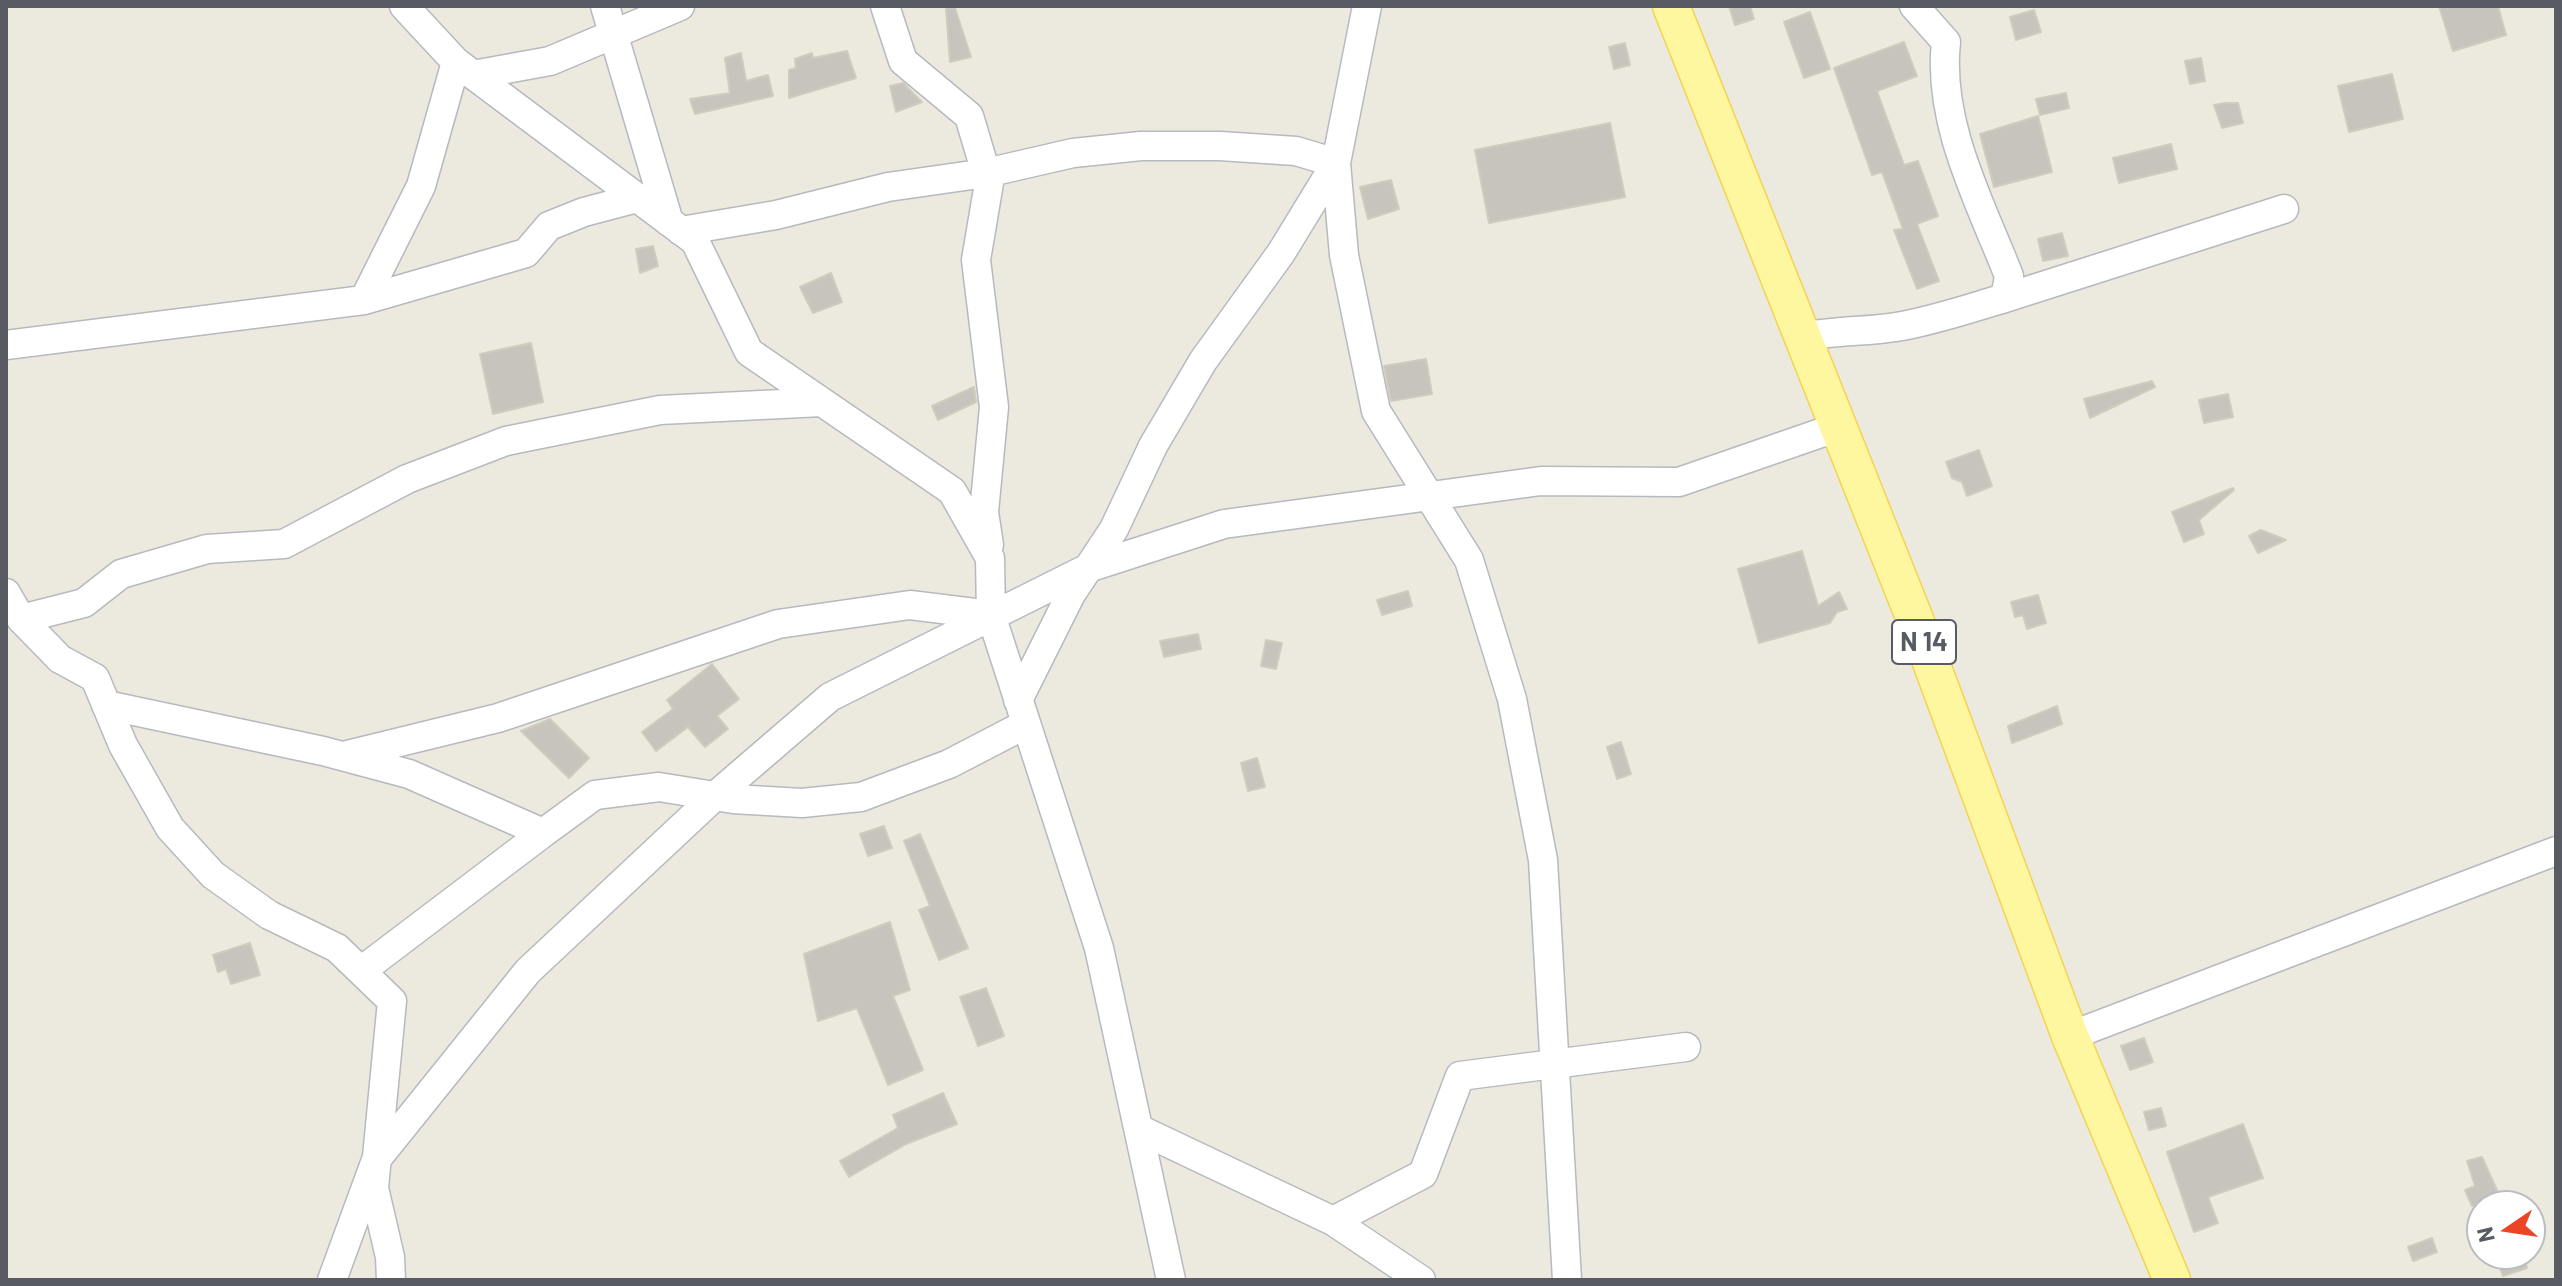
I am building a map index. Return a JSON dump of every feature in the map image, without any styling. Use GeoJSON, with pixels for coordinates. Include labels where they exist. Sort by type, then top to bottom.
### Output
{"type":"FeatureCollection","features":[{"type":"Feature","properties":{"kind":"main road","name":"N 14"},"geometry":{"type":"LineString","coordinates":[[1671,6],[1916,622],[2070,1036],[2172,1280]]}},
{"type":"Feature","properties":{"kind":"street"},"geometry":{"type":"LineString","coordinates":[[404,6],[465,69],[695,241],[749,352],[952,491],[990,558]]}},
{"type":"Feature","properties":{"kind":"street"},"geometry":{"type":"LineString","coordinates":[[605,6],[675,226]]}},
{"type":"Feature","properties":{"kind":"street"},"geometry":{"type":"LineString","coordinates":[[465,69],[550,61],[680,6]]}},
{"type":"Feature","properties":{"kind":"street"},"geometry":{"type":"LineString","coordinates":[[885,6],[903,61],[969,116],[989,183],[976,260],[994,407],[984,512],[990,558],[991,615],[1099,948],[1141,1130],[1171,1280]]}},
{"type":"Feature","properties":{"kind":"street"},"geometry":{"type":"LineString","coordinates":[[1367,6],[1336,163],[1344,255],[1376,411],[1469,560],[1512,699],[1543,860],[1567,1280]]}},
{"type":"Feature","properties":{"kind":"street"},"geometry":{"type":"LineString","coordinates":[[1914,6],[1946,42],[1942,76],[1959,150],[2009,276],[2005,298]]}},
{"type":"Feature","properties":{"kind":"street"},"geometry":{"type":"LineString","coordinates":[[364,300],[421,186],[465,69]]}},
{"type":"Feature","properties":{"kind":"street"},"geometry":{"type":"LineString","coordinates":[[675,226],[776,215],[888,187],[986,173],[1073,153],[1141,146],[1296,151],[1336,163]]}},
{"type":"Feature","properties":{"kind":"street"},"geometry":{"type":"LineString","coordinates":[[361,971],[595,795],[659,787],[715,796],[802,803],[861,797],[949,764],[1022,712],[1071,594],[1114,529],[1153,446],[1203,361],[1281,253],[1336,163]]}},
{"type":"Feature","properties":{"kind":"street"},"geometry":{"type":"LineString","coordinates":[[6,345],[364,300],[526,253],[549,226],[584,212],[637,198]]}},
{"type":"Feature","properties":{"kind":"street"},"geometry":{"type":"LineString","coordinates":[[1803,337],[1839,330],[1860,332],[1901,326],[2005,298],[2284,209]]}},
{"type":"Feature","properties":{"kind":"street"},"geometry":{"type":"LineString","coordinates":[[21,619],[84,603],[121,574],[207,549],[284,544],[407,479],[506,441],[660,410],[822,402]]}},
{"type":"Feature","properties":{"kind":"street"},"geometry":{"type":"LineString","coordinates":[[332,1280],[376,1160],[528,971],[715,796],[830,697],[1088,568],[1224,524],[1541,481],[1679,482],[1838,427]]}},
{"type":"Feature","properties":{"kind":"street"},"geometry":{"type":"LineString","coordinates":[[6,593],[21,619],[60,659],[95,678],[123,745],[170,828],[213,875],[269,915],[337,948],[392,1001],[374,1188],[390,1257],[391,1280]]}},
{"type":"Feature","properties":{"kind":"street"},"geometry":{"type":"LineString","coordinates":[[342,756],[498,718],[778,624],[910,605],[991,615]]}},
{"type":"Feature","properties":{"kind":"street"},"geometry":{"type":"LineString","coordinates":[[106,705],[342,756],[409,774],[543,833]]}},
{"type":"Feature","properties":{"kind":"street"},"geometry":{"type":"LineString","coordinates":[[2070,1036],[2556,851]]}},
{"type":"Feature","properties":{"kind":"street"},"geometry":{"type":"LineString","coordinates":[[1333,1221],[1423,1174],[1460,1076],[1686,1047]]}},
{"type":"Feature","properties":{"kind":"street"},"geometry":{"type":"LineString","coordinates":[[1141,1130],[1333,1221],[1421,1280]]}},
{"type":"Feature","properties":{"kind":"building"},"geometry":{"type":"Polygon","coordinates":[[[1729,6],[1750,6],[1754,19],[1735,25],[1729,6]]]}},
{"type":"Feature","properties":{"kind":"building"},"geometry":{"type":"Polygon","coordinates":[[[2439,6],[2498,6],[2506,35],[2453,51],[2439,6]]]}},
{"type":"Feature","properties":{"kind":"building"},"geometry":{"type":"Polygon","coordinates":[[[955,8],[971,57],[950,62],[946,9],[955,8]]]}},
{"type":"Feature","properties":{"kind":"building"},"geometry":{"type":"Polygon","coordinates":[[[2034,10],[2041,32],[2016,40],[2010,17],[2034,10]]]}},
{"type":"Feature","properties":{"kind":"building"},"geometry":{"type":"Polygon","coordinates":[[[1810,12],[1830,69],[1804,78],[1784,22],[1810,12]]]}},
{"type":"Feature","properties":{"kind":"building"},"geometry":{"type":"Polygon","coordinates":[[[1904,42],[1917,76],[1877,91],[1904,165],[1918,161],[1938,216],[1917,224],[1939,281],[1917,289],[1894,230],[1903,229],[1882,172],[1872,175],[1834,68],[1904,42]]]}},
{"type":"Feature","properties":{"kind":"building"},"geometry":{"type":"Polygon","coordinates":[[[1625,43],[1630,65],[1614,69],[1609,47],[1625,43]]]}},
{"type":"Feature","properties":{"kind":"building"},"geometry":{"type":"Polygon","coordinates":[[[847,51],[856,78],[789,98],[789,70],[796,68],[795,59],[812,53],[813,58],[847,51]]]}},
{"type":"Feature","properties":{"kind":"building"},"geometry":{"type":"Polygon","coordinates":[[[741,53],[746,81],[768,75],[773,96],[695,114],[690,99],[730,93],[725,58],[741,53]]]}},
{"type":"Feature","properties":{"kind":"building"},"geometry":{"type":"Polygon","coordinates":[[[2201,58],[2205,81],[2190,84],[2185,61],[2201,58]]]}},
{"type":"Feature","properties":{"kind":"building"},"geometry":{"type":"Polygon","coordinates":[[[2392,74],[2403,119],[2349,132],[2338,86],[2392,74]]]}},
{"type":"Feature","properties":{"kind":"building"},"geometry":{"type":"Polygon","coordinates":[[[903,83],[922,102],[896,112],[890,86],[903,83]]]}},
{"type":"Feature","properties":{"kind":"building"},"geometry":{"type":"Polygon","coordinates":[[[2066,93],[2069,108],[2040,115],[2036,99],[2066,93]]]}},
{"type":"Feature","properties":{"kind":"building"},"geometry":{"type":"Polygon","coordinates":[[[2238,103],[2243,123],[2222,128],[2214,105],[2238,103]]]}},
{"type":"Feature","properties":{"kind":"building"},"geometry":{"type":"Polygon","coordinates":[[[2038,116],[2052,172],[1994,187],[1980,134],[2038,116]]]}},
{"type":"Feature","properties":{"kind":"building"},"geometry":{"type":"Polygon","coordinates":[[[1610,123],[1625,197],[1489,223],[1475,150],[1610,123]]]}},
{"type":"Feature","properties":{"kind":"building"},"geometry":{"type":"Polygon","coordinates":[[[2171,144],[2177,169],[2119,183],[2113,158],[2171,144]]]}},
{"type":"Feature","properties":{"kind":"building"},"geometry":{"type":"Polygon","coordinates":[[[1391,180],[1399,209],[1368,219],[1360,187],[1391,180]]]}},
{"type":"Feature","properties":{"kind":"building"},"geometry":{"type":"Polygon","coordinates":[[[2062,233],[2068,256],[2043,261],[2038,239],[2062,233]]]}},
{"type":"Feature","properties":{"kind":"building"},"geometry":{"type":"Polygon","coordinates":[[[653,246],[658,266],[640,273],[636,249],[653,246]]]}},
{"type":"Feature","properties":{"kind":"building"},"geometry":{"type":"Polygon","coordinates":[[[831,273],[842,302],[813,313],[800,287],[831,273]]]}},
{"type":"Feature","properties":{"kind":"building"},"geometry":{"type":"Polygon","coordinates":[[[531,343],[543,402],[493,414],[480,354],[531,343]]]}},
{"type":"Feature","properties":{"kind":"building"},"geometry":{"type":"Polygon","coordinates":[[[1426,359],[1432,394],[1391,401],[1384,366],[1426,359]]]}},
{"type":"Feature","properties":{"kind":"building"},"geometry":{"type":"Polygon","coordinates":[[[2152,381],[2155,387],[2090,418],[2084,399],[2152,381]]]}},
{"type":"Feature","properties":{"kind":"building"},"geometry":{"type":"Polygon","coordinates":[[[974,387],[976,402],[938,420],[932,406],[974,387]]]}},
{"type":"Feature","properties":{"kind":"building"},"geometry":{"type":"Polygon","coordinates":[[[2228,394],[2233,417],[2204,423],[2199,400],[2228,394]]]}},
{"type":"Feature","properties":{"kind":"building"},"geometry":{"type":"Polygon","coordinates":[[[1979,450],[1992,486],[1967,496],[1962,482],[1952,478],[1946,462],[1979,450]]]}},
{"type":"Feature","properties":{"kind":"building"},"geometry":{"type":"Polygon","coordinates":[[[2233,488],[2199,520],[2204,534],[2184,542],[2172,512],[2233,488]]]}},
{"type":"Feature","properties":{"kind":"building"},"geometry":{"type":"Polygon","coordinates":[[[2261,530],[2286,540],[2258,553],[2249,536],[2261,530]]]}},
{"type":"Feature","properties":{"kind":"building"},"geometry":{"type":"Polygon","coordinates":[[[1802,551],[1818,606],[1839,592],[1847,609],[1837,612],[1830,623],[1759,643],[1738,569],[1802,551]]]}},
{"type":"Feature","properties":{"kind":"building"},"geometry":{"type":"Polygon","coordinates":[[[1408,591],[1412,606],[1382,615],[1377,600],[1408,591]]]}},
{"type":"Feature","properties":{"kind":"building"},"geometry":{"type":"Polygon","coordinates":[[[2038,595],[2046,623],[2027,629],[2023,615],[2015,617],[2011,602],[2038,595]]]}},
{"type":"Feature","properties":{"kind":"building"},"geometry":{"type":"Polygon","coordinates":[[[1198,634],[1201,649],[1164,657],[1160,641],[1198,634]]]}},
{"type":"Feature","properties":{"kind":"building"},"geometry":{"type":"Polygon","coordinates":[[[1266,640],[1282,643],[1276,669],[1261,666],[1266,640]]]}},
{"type":"Feature","properties":{"kind":"building"},"geometry":{"type":"Polygon","coordinates":[[[712,664],[739,699],[717,716],[728,729],[705,747],[688,727],[656,751],[642,732],[673,709],[667,700],[712,664]]]}},
{"type":"Feature","properties":{"kind":"building"},"geometry":{"type":"Polygon","coordinates":[[[2057,706],[2062,724],[2012,743],[2008,726],[2057,706]]]}},
{"type":"Feature","properties":{"kind":"building"},"geometry":{"type":"Polygon","coordinates":[[[550,719],[589,758],[569,778],[521,731],[550,719]]]}},
{"type":"Feature","properties":{"kind":"building"},"geometry":{"type":"Polygon","coordinates":[[[1621,742],[1631,774],[1617,779],[1607,747],[1621,742]]]}},
{"type":"Feature","properties":{"kind":"building"},"geometry":{"type":"Polygon","coordinates":[[[1257,758],[1265,787],[1248,791],[1241,763],[1257,758]]]}},
{"type":"Feature","properties":{"kind":"building"},"geometry":{"type":"Polygon","coordinates":[[[884,826],[892,848],[868,856],[860,834],[884,826]]]}},
{"type":"Feature","properties":{"kind":"building"},"geometry":{"type":"Polygon","coordinates":[[[920,834],[968,948],[939,960],[919,910],[930,906],[904,841],[920,834]]]}},
{"type":"Feature","properties":{"kind":"building"},"geometry":{"type":"Polygon","coordinates":[[[890,922],[910,990],[893,996],[923,1070],[888,1085],[857,1008],[818,1021],[804,954],[890,922]]]}},
{"type":"Feature","properties":{"kind":"building"},"geometry":{"type":"Polygon","coordinates":[[[250,943],[260,975],[231,984],[226,969],[218,972],[213,955],[250,943]]]}},
{"type":"Feature","properties":{"kind":"building"},"geometry":{"type":"Polygon","coordinates":[[[986,988],[1004,1036],[978,1046],[960,997],[986,988]]]}},
{"type":"Feature","properties":{"kind":"building"},"geometry":{"type":"Polygon","coordinates":[[[2144,1038],[2153,1062],[2130,1070],[2121,1046],[2144,1038]]]}},
{"type":"Feature","properties":{"kind":"building"},"geometry":{"type":"Polygon","coordinates":[[[943,1093],[957,1124],[906,1144],[849,1177],[840,1161],[898,1128],[893,1115],[943,1093]]]}},
{"type":"Feature","properties":{"kind":"building"},"geometry":{"type":"Polygon","coordinates":[[[2161,1108],[2166,1126],[2149,1130],[2144,1112],[2161,1108]]]}},
{"type":"Feature","properties":{"kind":"building"},"geometry":{"type":"Polygon","coordinates":[[[2243,1124],[2263,1178],[2208,1197],[2218,1223],[2194,1232],[2167,1152],[2243,1124]]]}},
{"type":"Feature","properties":{"kind":"building"},"geometry":{"type":"Polygon","coordinates":[[[2482,1157],[2497,1190],[2466,1192],[2465,1190],[2475,1186],[2467,1161],[2482,1157]]]}},
{"type":"Feature","properties":{"kind":"building"},"geometry":{"type":"Polygon","coordinates":[[[2432,1238],[2437,1252],[2413,1261],[2408,1247],[2432,1238]]]}},
{"type":"Feature","properties":{"kind":"building"},"geometry":{"type":"Polygon","coordinates":[[[2501,1270],[2521,1270],[2503,1276],[2501,1270]]]}}]}
